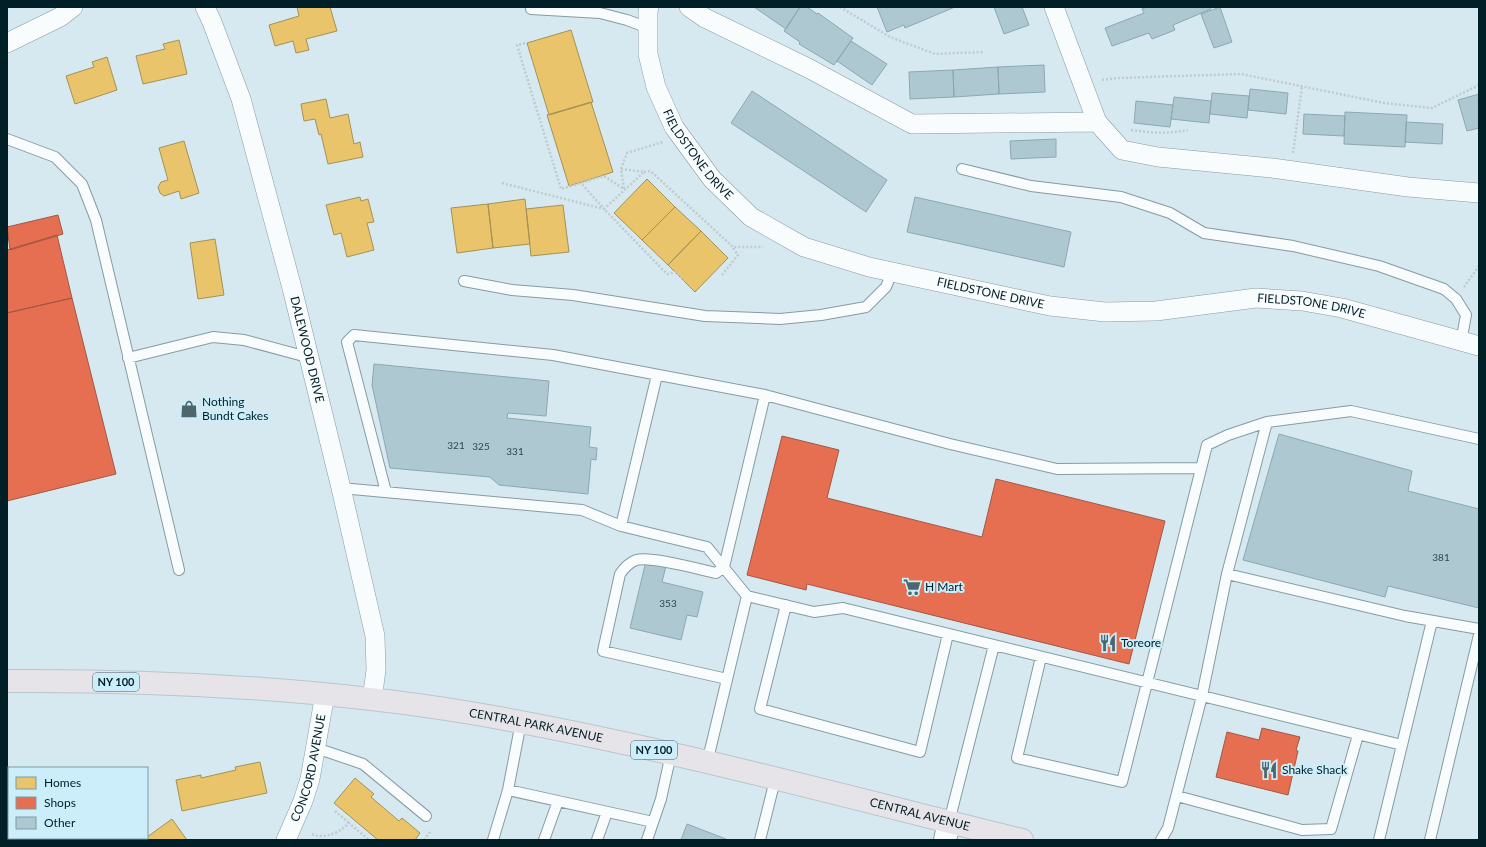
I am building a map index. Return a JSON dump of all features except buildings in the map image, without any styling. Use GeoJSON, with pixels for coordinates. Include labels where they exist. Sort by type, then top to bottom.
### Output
{"type":"FeatureCollection","features":[{"type":"Feature","properties":{"kind":"main road","name":"CENTRAL PARK AVENUE"},"geometry":{"type":"LineString","coordinates":[[7,681],[118,682],[226,686],[325,694],[372,700],[521,722],[707,762],[841,796]]}},
{"type":"Feature","properties":{"kind":"main road","name":"CENTRAL AVENUE"},"geometry":{"type":"LineString","coordinates":[[841,796],[947,831],[1022,840]]}},
{"type":"Feature","properties":{"kind":"street"},"geometry":{"type":"LineString","coordinates":[[7,42],[60,17],[73,7]]}},
{"type":"Feature","properties":{"kind":"street","name":"DALEWOOD DRIVE"},"geometry":{"type":"LineString","coordinates":[[205,7],[241,99],[310,358],[375,636],[376,670],[372,700]]}},
{"type":"Feature","properties":{"kind":"street","name":"FIELDSTONE DRIVE"},"geometry":{"type":"LineString","coordinates":[[650,7],[648,12],[648,54],[656,87],[674,127],[712,179],[751,217],[804,247],[869,267],[1050,306],[1105,312],[1156,312],[1256,298],[1302,301],[1342,308],[1470,344]]}},
{"type":"Feature","properties":{"kind":"street"},"geometry":{"type":"LineString","coordinates":[[689,7],[705,18],[808,68],[912,124],[1097,122]]}},
{"type":"Feature","properties":{"kind":"street"},"geometry":{"type":"LineString","coordinates":[[1054,7],[1097,122],[1122,150],[1158,156],[1291,171],[1408,187],[1479,193]]}},
{"type":"Feature","properties":{"kind":"street","name":"CONCORD AVENUE"},"geometry":{"type":"LineString","coordinates":[[286,840],[304,801],[316,748],[325,694]]}},
{"type":"Feature","properties":{"kind":"lane"},"geometry":{"type":"LineString","coordinates":[[531,7],[531,9],[564,12],[600,13],[627,20],[648,28]]}},
{"type":"Feature","properties":{"kind":"lane"},"geometry":{"type":"LineString","coordinates":[[7,139],[56,157],[82,184],[96,220],[179,570]]}},
{"type":"Feature","properties":{"kind":"lane"},"geometry":{"type":"LineString","coordinates":[[962,169],[1031,186],[1121,197],[1170,213],[1204,233],[1293,246],[1379,266],[1444,289],[1455,298],[1466,316],[1470,344]]}},
{"type":"Feature","properties":{"kind":"lane"},"geometry":{"type":"LineString","coordinates":[[464,281],[512,290],[572,295],[705,316],[780,319],[821,315],[866,307],[886,287],[892,272]]}},
{"type":"Feature","properties":{"kind":"lane"},"geometry":{"type":"LineString","coordinates":[[386,492],[347,342],[354,335],[554,355],[765,396],[950,444],[1057,469],[1200,468]]}},
{"type":"Feature","properties":{"kind":"lane"},"geometry":{"type":"LineString","coordinates":[[128,358],[213,337],[244,340],[310,358]]}},
{"type":"Feature","properties":{"kind":"lane"},"geometry":{"type":"LineString","coordinates":[[621,526],[657,375]]}},
{"type":"Feature","properties":{"kind":"lane"},"geometry":{"type":"LineString","coordinates":[[727,679],[603,651],[620,574],[625,566],[637,560],[657,561],[716,573],[724,567],[765,396]]}},
{"type":"Feature","properties":{"kind":"lane"},"geometry":{"type":"LineString","coordinates":[[1041,657],[1017,758],[1122,782],[1207,445],[1228,435],[1267,422],[1351,411],[1479,439]]}},
{"type":"Feature","properties":{"kind":"lane"},"geometry":{"type":"LineString","coordinates":[[1161,840],[1168,828],[1202,696],[1227,574],[1267,422]]}},
{"type":"Feature","properties":{"kind":"lane"},"geometry":{"type":"LineString","coordinates":[[341,488],[582,510],[621,526],[707,547],[748,596],[814,612],[843,608],[1402,746]]}},
{"type":"Feature","properties":{"kind":"lane"},"geometry":{"type":"LineString","coordinates":[[1227,574],[1405,616],[1479,629]]}},
{"type":"Feature","properties":{"kind":"lane"},"geometry":{"type":"LineString","coordinates":[[707,762],[748,596]]}},
{"type":"Feature","properties":{"kind":"lane"},"geometry":{"type":"LineString","coordinates":[[786,605],[760,709],[920,752],[948,634]]}},
{"type":"Feature","properties":{"kind":"lane"},"geometry":{"type":"LineString","coordinates":[[1379,840],[1432,620]]}},
{"type":"Feature","properties":{"kind":"lane"},"geometry":{"type":"LineString","coordinates":[[1430,840],[1479,635]]}},
{"type":"Feature","properties":{"kind":"lane"},"geometry":{"type":"LineString","coordinates":[[947,831],[994,645]]}},
{"type":"Feature","properties":{"kind":"lane"},"geometry":{"type":"LineString","coordinates":[[493,840],[508,790],[521,722]]}},
{"type":"Feature","properties":{"kind":"lane"},"geometry":{"type":"LineString","coordinates":[[1176,796],[1302,830],[1331,830],[1358,735]]}},
{"type":"Feature","properties":{"kind":"lane"},"geometry":{"type":"LineString","coordinates":[[316,748],[363,764],[426,816]]}},
{"type":"Feature","properties":{"kind":"lane"},"geometry":{"type":"LineString","coordinates":[[647,840],[661,799],[671,754]]}},
{"type":"Feature","properties":{"kind":"lane"},"geometry":{"type":"LineString","coordinates":[[760,840],[775,780]]}},
{"type":"Feature","properties":{"kind":"lane"},"geometry":{"type":"LineString","coordinates":[[508,790],[653,822]]}},
{"type":"Feature","properties":{"kind":"lane"},"geometry":{"type":"LineString","coordinates":[[544,840],[558,801]]}},
{"type":"Feature","properties":{"kind":"lane"},"geometry":{"type":"LineString","coordinates":[[597,840],[607,812]]}},
{"type":"Feature","properties":{"kind":"path"},"geometry":{"type":"LineString","coordinates":[[840,7],[890,37],[935,54],[984,52]]}},
{"type":"Feature","properties":{"kind":"path"},"geometry":{"type":"LineString","coordinates":[[525,42],[517,45],[561,189],[604,176],[624,189]]}},
{"type":"Feature","properties":{"kind":"path"},"geometry":{"type":"LineString","coordinates":[[1117,78],[1240,74],[1384,103],[1432,108],[1479,85]]}},
{"type":"Feature","properties":{"kind":"path"},"geometry":{"type":"LineString","coordinates":[[1291,171],[1302,86]]}},
{"type":"Feature","properties":{"kind":"path"},"geometry":{"type":"LineString","coordinates":[[1131,130],[1156,133],[1172,133],[1188,130]]}},
{"type":"Feature","properties":{"kind":"path"},"geometry":{"type":"LineString","coordinates":[[624,189],[621,170],[627,153],[666,141]]}},
{"type":"Feature","properties":{"kind":"path"},"geometry":{"type":"LineString","coordinates":[[621,170],[644,172],[650,171],[733,247],[738,255],[722,275]]}},
{"type":"Feature","properties":{"kind":"path"},"geometry":{"type":"LineString","coordinates":[[604,209],[644,172]]}},
{"type":"Feature","properties":{"kind":"path"},"geometry":{"type":"LineString","coordinates":[[502,183],[604,209]]}},
{"type":"Feature","properties":{"kind":"path"},"geometry":{"type":"LineString","coordinates":[[581,183],[667,274],[676,272],[684,280]]}},
{"type":"Feature","properties":{"kind":"path"},"geometry":{"type":"LineString","coordinates":[[733,247],[768,247]]}},
{"type":"Feature","properties":{"kind":"path"},"geometry":{"type":"LineString","coordinates":[[1455,298],[1479,266]]}},
{"type":"Feature","properties":{"kind":"path"},"geometry":{"type":"LineString","coordinates":[[335,811],[369,840]]}},
{"type":"Feature","properties":{"kind":"path"},"geometry":{"type":"LineString","coordinates":[[312,834],[316,836],[327,835],[341,830],[349,822]]}},
{"type":"Feature","properties":{"kind":"path"},"geometry":{"type":"LineString","coordinates":[[424,840],[430,832]]}},
{"type":"Feature","properties":{"kind":"place","name":"Nothing Bundt Cakes"},"geometry":{"type":"Point","coordinates":[189,409]}},
{"type":"Feature","properties":{"kind":"place","name":"H Mart"},"geometry":{"type":"Point","coordinates":[912,587]}},
{"type":"Feature","properties":{"kind":"place","name":"Toreore"},"geometry":{"type":"Point","coordinates":[1108,643]}},
{"type":"Feature","properties":{"kind":"place","name":"Shake Shack"},"geometry":{"type":"Point","coordinates":[1269,770]}}]}
